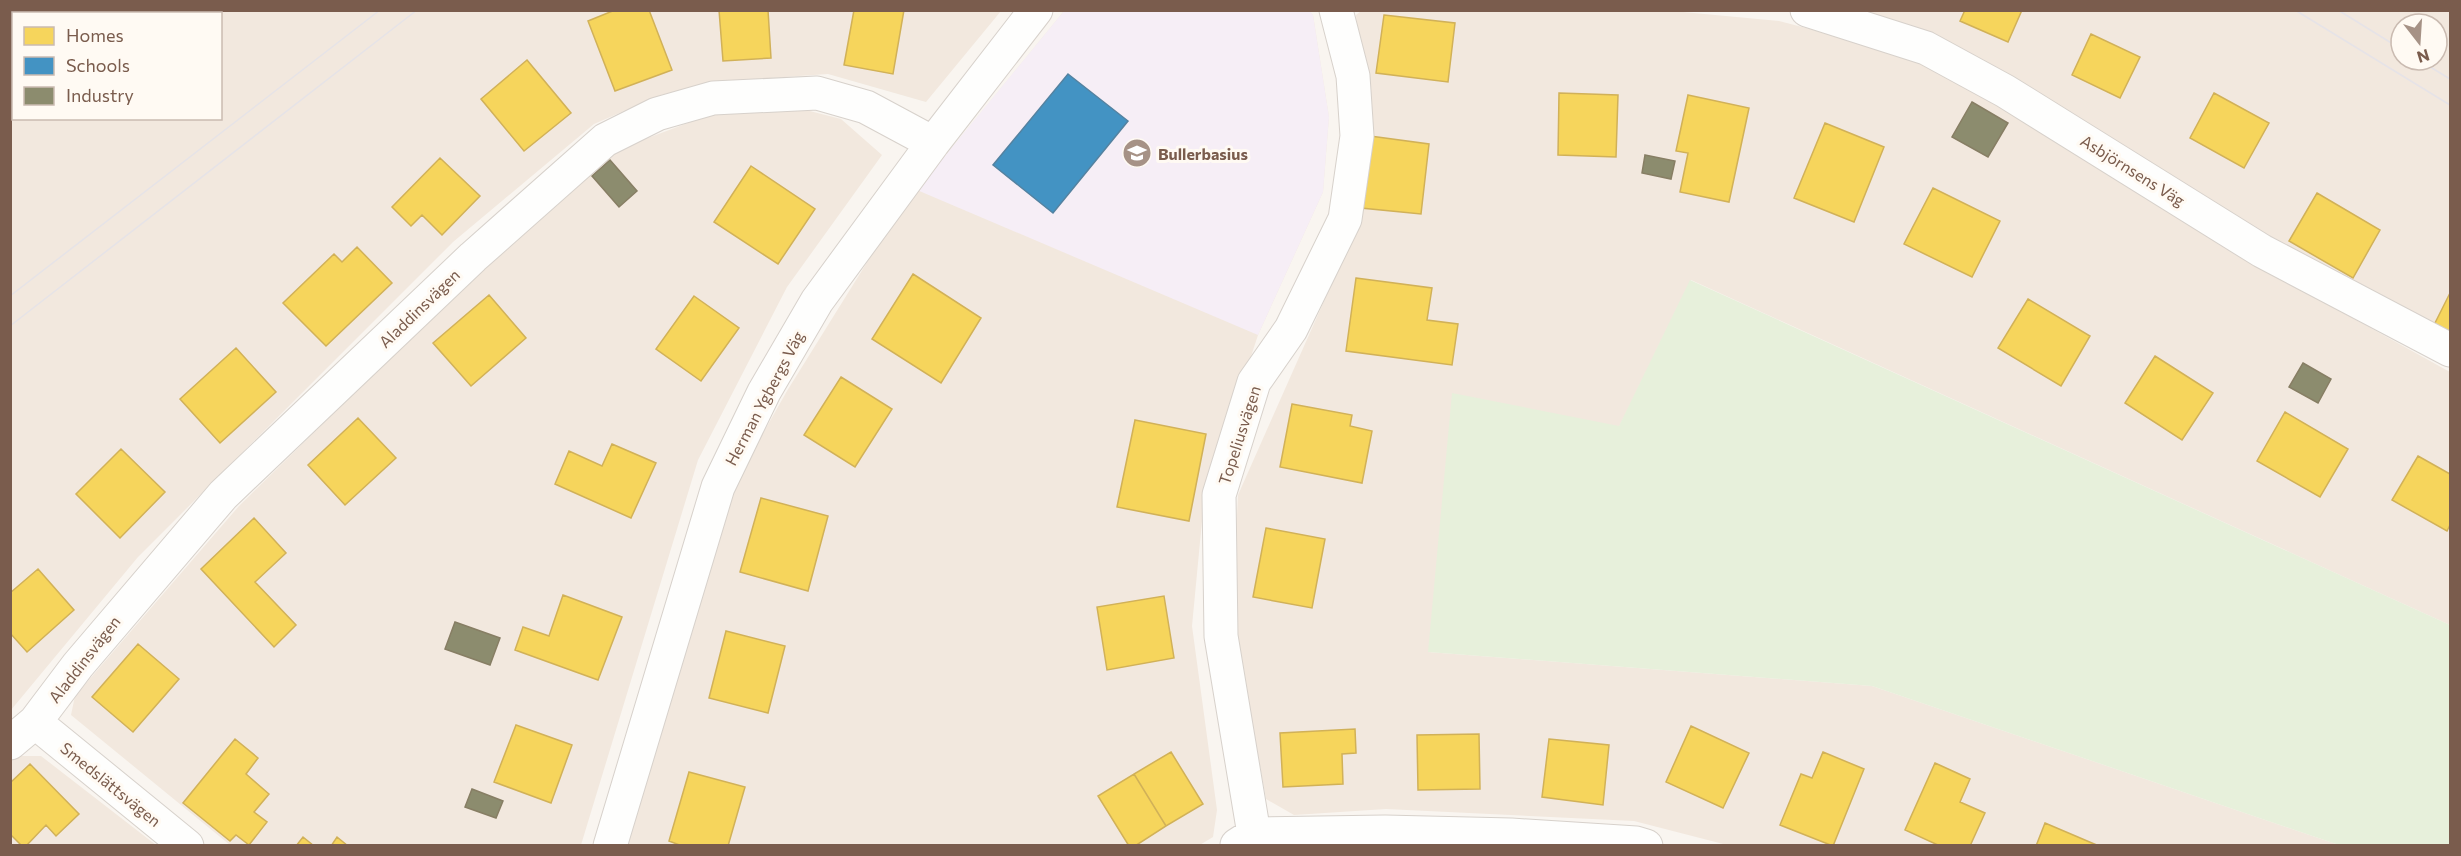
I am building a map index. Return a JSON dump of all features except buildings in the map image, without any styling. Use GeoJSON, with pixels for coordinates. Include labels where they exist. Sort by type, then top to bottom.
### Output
{"type":"FeatureCollection","features":[{"type":"Feature","properties":{"kind":"street","name":"Herman Ygbergs Väg"},"geometry":{"type":"LineString","coordinates":[[610,846],[718,487],[764,392],[818,301],[933,143],[1036,10]]}},
{"type":"Feature","properties":{"kind":"street","name":"Topeliusvägen"},"geometry":{"type":"LineString","coordinates":[[1249,842],[1221,636],[1219,495],[1254,382],[1291,329],[1345,219],[1357,136],[1353,76],[1336,10]]}},
{"type":"Feature","properties":{"kind":"street","name":"Asbjörnsens Väg"},"geometry":{"type":"LineString","coordinates":[[1806,10],[1926,48],[2005,91],[2262,251],[2451,350]]}},
{"type":"Feature","properties":{"kind":"street","name":"Aladdinsvägen"},"geometry":{"type":"LineString","coordinates":[[10,743],[35,722],[78,665],[224,495],[465,265],[604,140],[657,114],[713,98],[817,93],[866,107],[933,143]]}},
{"type":"Feature","properties":{"kind":"street","name":"Smedslättsvägen"},"geometry":{"type":"LineString","coordinates":[[35,722],[187,846]]}},
{"type":"Feature","properties":{"kind":"street"},"geometry":{"type":"LineString","coordinates":[[1249,842],[1385,832],[1511,835],[1636,843],[1646,846]]}},
{"type":"Feature","properties":{"kind":"shaded area","name":"Bullerbasius"},"geometry":{"type":"Polygon","coordinates":[[[1309,10],[1313,15],[1329,117],[1323,192],[1258,335],[917,190],[1064,11],[1309,10]]]}},
{"type":"Feature","properties":{"kind":"shaded area"},"geometry":{"type":"Polygon","coordinates":[[[1662,10],[1779,21],[1922,58],[2255,264],[2450,372],[2450,625],[1691,280],[1619,427],[1428,652],[1872,686],[2339,845],[1731,846],[1634,821],[1386,809],[1294,815],[1266,799],[1232,612],[1238,495],[1352,238],[1363,121],[1356,15],[1361,11],[1662,10]]]}},
{"type":"Feature","properties":{"kind":"shaded area"},"geometry":{"type":"Polygon","coordinates":[[[11,11],[1001,11],[926,102],[828,74],[712,82],[661,95],[594,124],[453,242],[138,557],[11,710],[11,11]]]}},
{"type":"Feature","properties":{"kind":"shaded area"},"geometry":{"type":"Polygon","coordinates":[[[1064,11],[1309,11],[1313,15],[1329,117],[1323,192],[1258,335],[1204,500],[1192,626],[1217,810],[1213,837],[1198,846],[626,846],[716,516],[787,391],[894,219],[1064,11]]]}},
{"type":"Feature","properties":{"kind":"shaded area"},"geometry":{"type":"Polygon","coordinates":[[[1851,11],[2450,11],[2450,340],[2271,244],[2003,71],[1926,32],[1851,11]]]}},
{"type":"Feature","properties":{"kind":"shaded area"},"geometry":{"type":"Polygon","coordinates":[[[798,108],[841,119],[882,155],[787,287],[698,460],[581,845],[230,845],[71,715],[75,696],[239,506],[483,267],[613,151],[720,111],[798,108]]]}},
{"type":"Feature","properties":{"kind":"shaded area"},"geometry":{"type":"Polygon","coordinates":[[[15,756],[41,756],[156,845],[11,846],[11,759],[15,756]]]}},
{"type":"Feature","properties":{"kind":"green space"},"geometry":{"type":"Polygon","coordinates":[[[1690,280],[2450,625],[2450,845],[2339,845],[1872,686],[1428,652],[1452,393],[1619,426],[1690,280]]]}},
{"type":"Feature","properties":{"kind":"tram line"},"geometry":{"type":"LineString","coordinates":[[10,296],[380,10]]}},
{"type":"Feature","properties":{"kind":"tram line"},"geometry":{"type":"LineString","coordinates":[[10,326],[417,10]]}},
{"type":"Feature","properties":{"kind":"tram line"},"geometry":{"type":"LineString","coordinates":[[2295,10],[2450,105]]}},
{"type":"Feature","properties":{"kind":"tram line"},"geometry":{"type":"LineString","coordinates":[[2338,10],[2389,42]]}},
{"type":"Feature","properties":{"kind":"tram line"},"geometry":{"type":"LineString","coordinates":[[2439,72],[2450,79]]}},
{"type":"Feature","properties":{"kind":"place","name":"Bullerbasius"},"geometry":{"type":"Point","coordinates":[1137,153]}}]}
